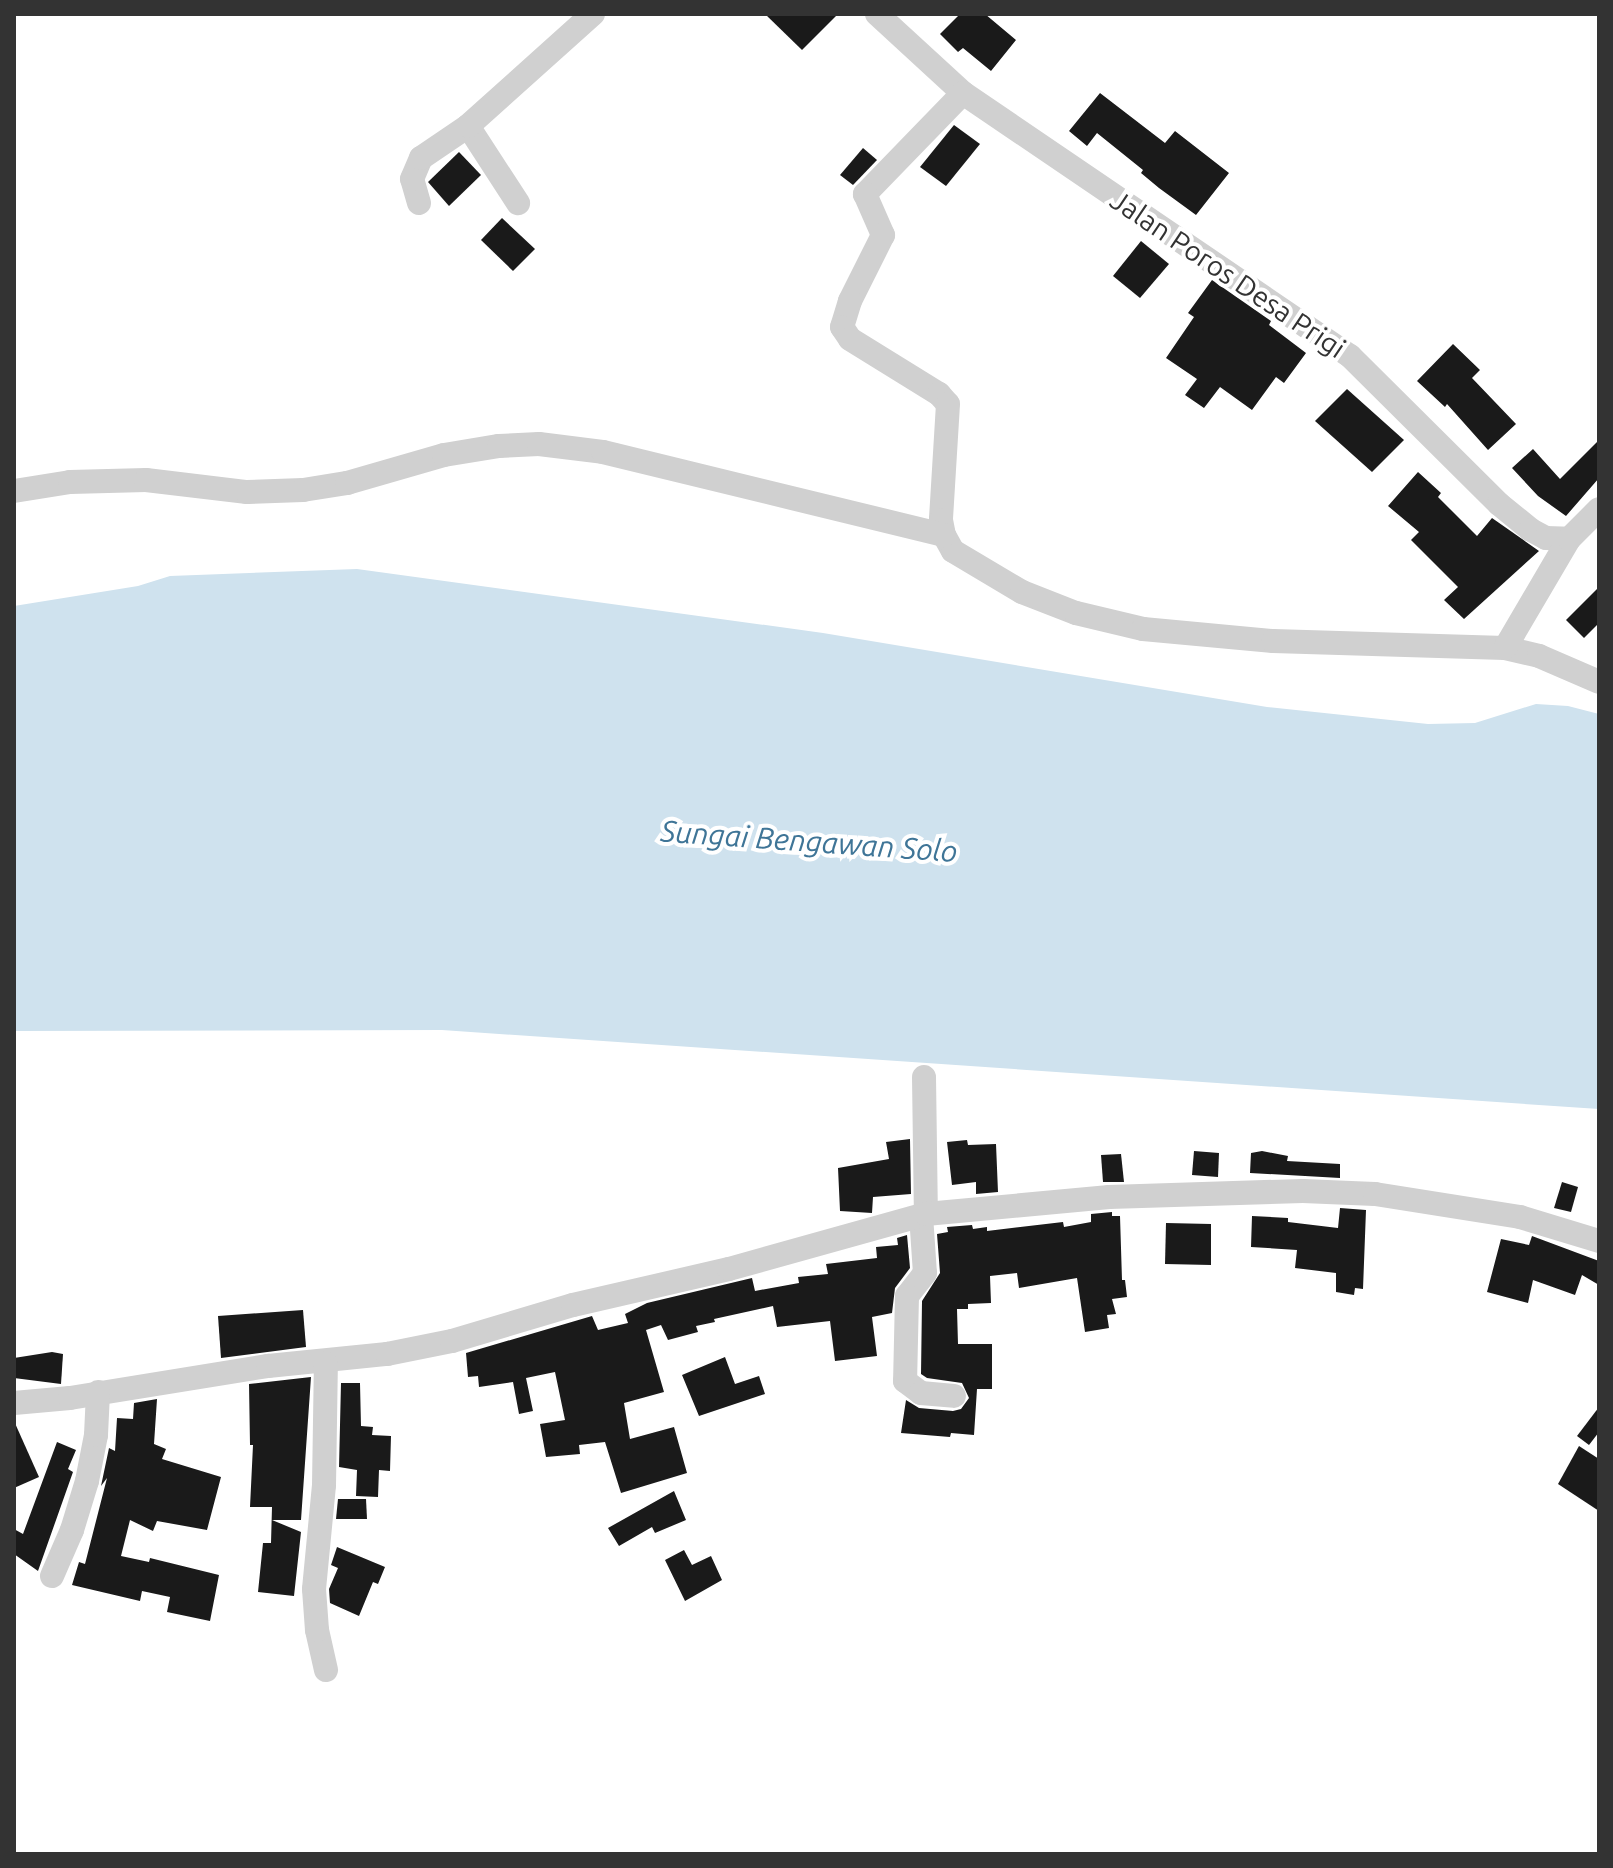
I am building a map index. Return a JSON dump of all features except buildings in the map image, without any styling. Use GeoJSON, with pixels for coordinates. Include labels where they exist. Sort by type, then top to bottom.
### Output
{"type":"FeatureCollection","features":[{"type":"Feature","properties":{"kind":"street"},"geometry":{"type":"LineString","coordinates":[[419,203],[412,179],[421,158],[468,126],[593,14]]}},
{"type":"Feature","properties":{"kind":"street","name":"Jalan Poros Desa Prigi"},"geometry":{"type":"LineString","coordinates":[[877,14],[963,93],[1350,356],[1499,504],[1546,538],[1569,539]]}},
{"type":"Feature","properties":{"kind":"street"},"geometry":{"type":"LineString","coordinates":[[963,93],[865,194],[883,235],[842,322],[850,339],[939,394],[948,404],[941,520],[944,535],[953,551],[1022,592],[1076,613],[1143,629],[1273,641],[1505,648],[1539,656],[1599,682]]}},
{"type":"Feature","properties":{"kind":"street"},"geometry":{"type":"LineString","coordinates":[[468,126],[518,203]]}},
{"type":"Feature","properties":{"kind":"street"},"geometry":{"type":"LineString","coordinates":[[14,491],[70,482],[146,480],[247,492],[303,490],[347,483],[444,455],[499,446],[539,444],[603,452],[944,535]]}},
{"type":"Feature","properties":{"kind":"street"},"geometry":{"type":"LineString","coordinates":[[1505,648],[1569,539],[1597,515]]}},
{"type":"Feature","properties":{"kind":"street"},"geometry":{"type":"LineString","coordinates":[[924,1077],[925,1273],[907,1296],[905,1381],[921,1393],[954,1396]]}},
{"type":"Feature","properties":{"kind":"street"},"geometry":{"type":"LineString","coordinates":[[14,1403],[268,1366],[326,1363],[452,1341],[573,1305],[729,1269],[923,1214],[1109,1197],[1303,1191],[1375,1194],[1520,1217],[1599,1241]]}},
{"type":"Feature","properties":{"kind":"street"},"geometry":{"type":"LineString","coordinates":[[326,1363],[324,1485],[314,1589],[317,1630],[326,1670]]}},
{"type":"Feature","properties":{"kind":"street"},"geometry":{"type":"LineString","coordinates":[[52,1576],[72,1530],[87,1481],[96,1435],[98,1392]]}},
{"type":"Feature","properties":{"kind":"water","name":"Sungai Bengawan Solo"},"geometry":{"type":"Polygon","coordinates":[[[357,569],[823,633],[1267,707],[1428,724],[1475,723],[1536,704],[1568,706],[1599,714],[1599,1109],[442,1030],[14,1031],[14,606],[138,586],[170,576],[357,569]]]}}]}
